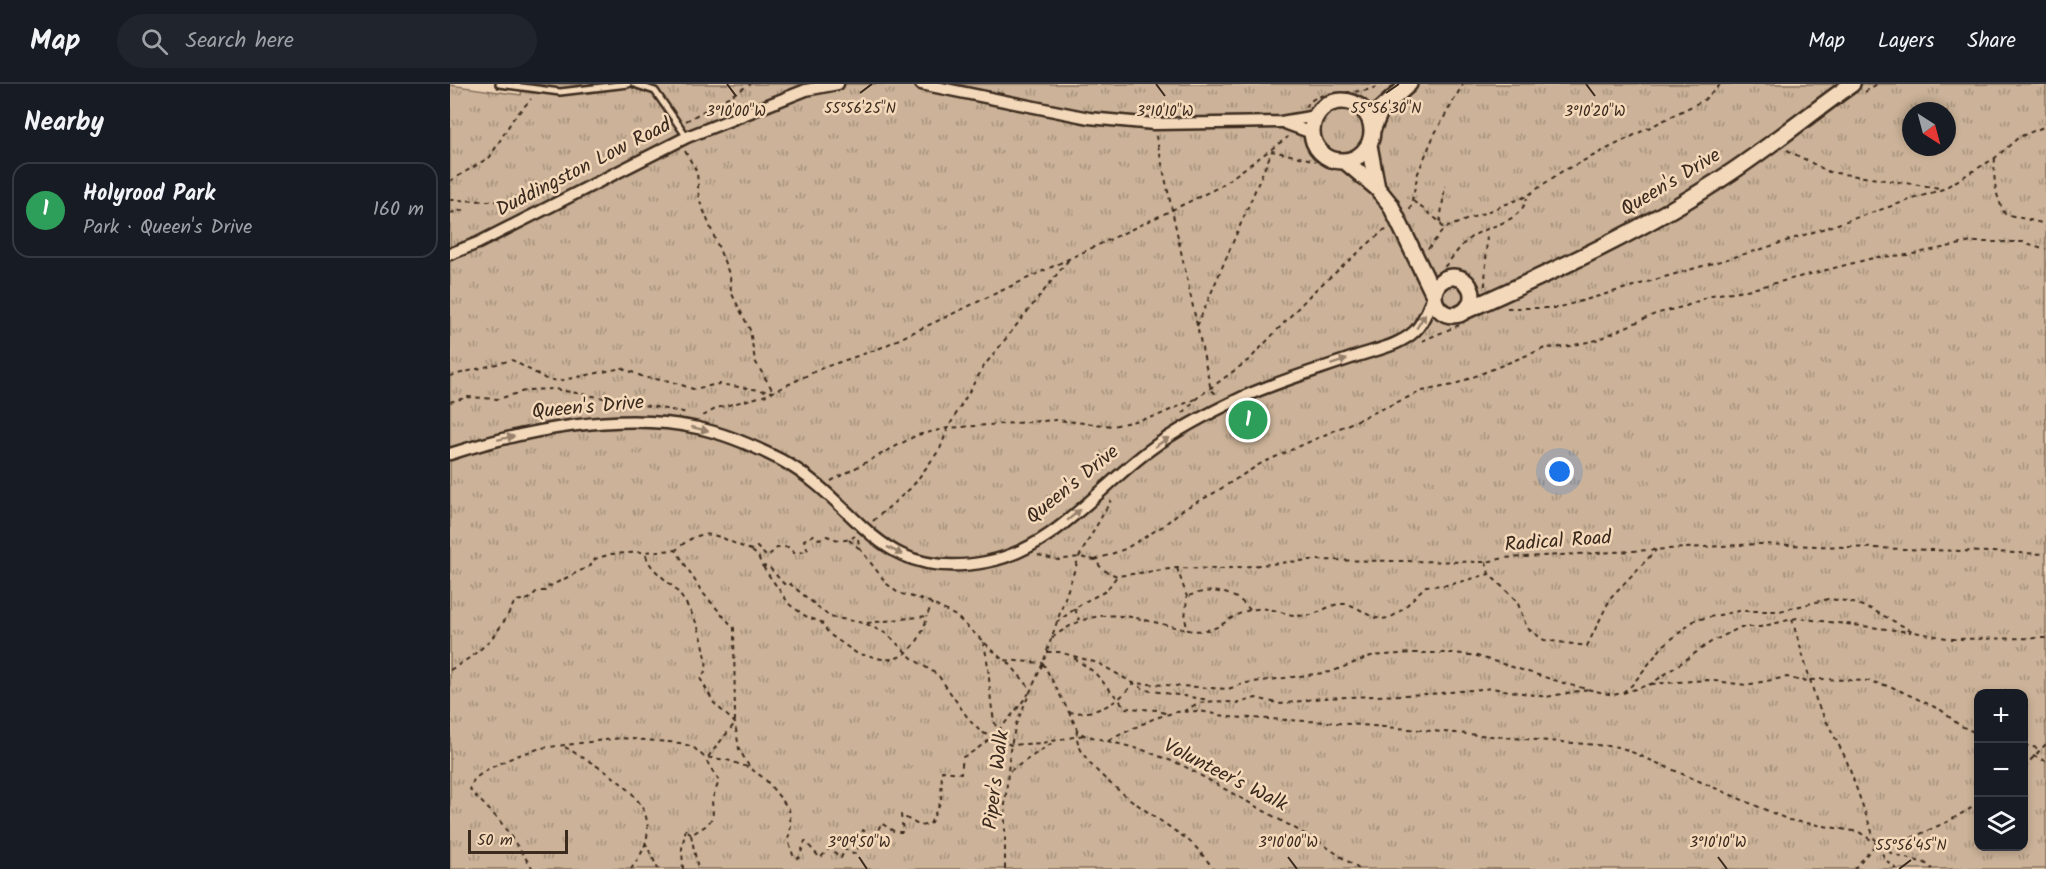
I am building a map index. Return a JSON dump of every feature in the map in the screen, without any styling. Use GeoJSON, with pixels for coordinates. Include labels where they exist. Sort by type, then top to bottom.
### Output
{"type":"FeatureCollection","features":[{"type":"Feature","properties":{"kind":"street","name":"Duddingston Low Road"},"geometry":{"type":"LineString","coordinates":[[450,254],[478,243],[687,136],[807,90],[838,84]]}},
{"type":"Feature","properties":{"kind":"street"},"geometry":{"type":"LineString","coordinates":[[921,84],[1089,118],[1154,124]]}},
{"type":"Feature","properties":{"kind":"street","name":"Queen's Drive"},"geometry":{"type":"LineString","coordinates":[[1403,88],[1381,109],[1372,128],[1369,145],[1377,188],[1401,224],[1420,263],[1437,307],[1445,314],[1457,315],[1489,297],[1648,223],[1730,174],[1852,84]]}},
{"type":"Feature","properties":{"kind":"street","name":"Queen's Drive"},"geometry":{"type":"LineString","coordinates":[[1296,126],[1316,116],[1323,107],[1334,102],[1371,102],[1403,88]]}},
{"type":"Feature","properties":{"kind":"street"},"geometry":{"type":"LineString","coordinates":[[1352,102],[1366,112],[1372,128]]}},
{"type":"Feature","properties":{"kind":"street"},"geometry":{"type":"LineString","coordinates":[[1312,133],[1316,116]]}},
{"type":"Feature","properties":{"kind":"street","name":"Queen's Drive"},"geometry":{"type":"LineString","coordinates":[[1154,124],[1281,122],[1296,126],[1312,133],[1316,145],[1323,154],[1377,188]]}},
{"type":"Feature","properties":{"kind":"street"},"geometry":{"type":"LineString","coordinates":[[1342,166],[1362,154],[1369,145]]}},
{"type":"Feature","properties":{"kind":"street","name":"Queen's Drive"},"geometry":{"type":"LineString","coordinates":[[1420,263],[1440,277],[1460,278],[1489,297]]}},
{"type":"Feature","properties":{"kind":"street","name":"Queen's Drive"},"geometry":{"type":"LineString","coordinates":[[450,454],[485,443],[555,429],[616,423],[661,423],[699,428],[747,444],[783,461],[820,488],[863,530],[900,554],[943,565],[990,561],[1026,547],[1064,524],[1150,450],[1230,404],[1291,378],[1402,340],[1419,326],[1440,277]]}},
{"type":"Feature","properties":{"kind":"street"},"geometry":{"type":"LineString","coordinates":[[1467,309],[1472,299],[1489,297]]}},
{"type":"Feature","properties":{"kind":"lane"},"geometry":{"type":"LineString","coordinates":[[499,84],[560,92],[628,84]]}},
{"type":"Feature","properties":{"kind":"lane"},"geometry":{"type":"LineString","coordinates":[[634,84],[645,85],[656,91],[687,136]]}},
{"type":"Feature","properties":{"kind":"path"},"geometry":{"type":"LineString","coordinates":[[680,124],[751,84]]}},
{"type":"Feature","properties":{"kind":"path"},"geometry":{"type":"LineString","coordinates":[[702,416],[717,408],[773,392],[822,368],[878,349],[1071,256],[1173,210],[1219,187],[1272,151],[1296,126],[1309,99],[1321,91],[1335,88],[1367,90],[1383,84]]}},
{"type":"Feature","properties":{"kind":"path"},"geometry":{"type":"LineString","coordinates":[[820,488],[887,449],[917,435],[948,428],[1056,420],[1113,426],[1157,417],[1211,390],[1250,359],[1313,291],[1383,231],[1401,224],[1407,217],[1418,172],[1434,135],[1463,84]]}},
{"type":"Feature","properties":{"kind":"path"},"geometry":{"type":"LineString","coordinates":[[1420,263],[1443,229],[1527,196],[1561,172],[1704,100],[1721,84]]}},
{"type":"Feature","properties":{"kind":"path"},"geometry":{"type":"LineString","coordinates":[[450,181],[490,157],[522,107],[543,90]]}},
{"type":"Feature","properties":{"kind":"path"},"geometry":{"type":"LineString","coordinates":[[1154,124],[1211,390],[1230,404]]}},
{"type":"Feature","properties":{"kind":"path"},"geometry":{"type":"LineString","coordinates":[[1296,126],[1317,161]]}},
{"type":"Feature","properties":{"kind":"path"},"geometry":{"type":"LineString","coordinates":[[1487,231],[1489,297],[1557,308],[1762,249],[1943,189],[1995,158],[2019,137],[2046,126]]}},
{"type":"Feature","properties":{"kind":"path"},"geometry":{"type":"LineString","coordinates":[[687,136],[685,152],[697,172],[699,199],[730,276],[731,291],[750,330],[755,361],[773,392]]}},
{"type":"Feature","properties":{"kind":"path"},"geometry":{"type":"LineString","coordinates":[[1772,143],[1829,172],[1943,189]]}},
{"type":"Feature","properties":{"kind":"path"},"geometry":{"type":"LineString","coordinates":[[1272,151],[1342,166]]}},
{"type":"Feature","properties":{"kind":"path"},"geometry":{"type":"LineString","coordinates":[[1196,328],[1272,151]]}},
{"type":"Feature","properties":{"kind":"path"},"geometry":{"type":"LineString","coordinates":[[1995,158],[1994,180],[1998,200],[2005,214],[2046,224]]}},
{"type":"Feature","properties":{"kind":"path"},"geometry":{"type":"LineString","coordinates":[[1440,222],[1445,186]]}},
{"type":"Feature","properties":{"kind":"path"},"geometry":{"type":"LineString","coordinates":[[1440,277],[1471,238],[1516,215],[1522,209],[1527,196]]}},
{"type":"Feature","properties":{"kind":"path"},"geometry":{"type":"LineString","coordinates":[[450,200],[535,202]]}},
{"type":"Feature","properties":{"kind":"path"},"geometry":{"type":"LineString","coordinates":[[1412,201],[1440,222],[1443,229]]}},
{"type":"Feature","properties":{"kind":"path"},"geometry":{"type":"LineString","coordinates":[[450,213],[463,210]]}},
{"type":"Feature","properties":{"kind":"path"},"geometry":{"type":"LineString","coordinates":[[1026,547],[1035,555],[1058,560],[1079,557],[1095,560],[1125,549],[1163,526],[1182,510],[1260,464],[1422,391],[1453,385],[1545,348],[1565,347],[1597,340],[1655,314],[1686,306],[1712,295],[1752,289],[1877,257],[1918,254],[1971,242],[2023,242],[2046,249]]}},
{"type":"Feature","properties":{"kind":"path"},"geometry":{"type":"LineString","coordinates":[[751,550],[757,547],[767,557],[777,548],[788,547],[794,553],[808,551],[804,540],[814,535],[819,539],[827,536],[837,540],[849,540],[912,487],[940,449],[948,428],[984,366],[1071,256]]}},
{"type":"Feature","properties":{"kind":"path"},"geometry":{"type":"LineString","coordinates":[[450,376],[513,360],[546,379],[558,381],[622,368],[646,378],[670,381],[693,389],[719,384],[773,392]]}},
{"type":"Feature","properties":{"kind":"path"},"geometry":{"type":"LineString","coordinates":[[450,402],[468,397],[498,399],[528,390],[554,389],[692,414]]}},
{"type":"Feature","properties":{"kind":"path"},"geometry":{"type":"LineString","coordinates":[[1182,414],[1197,398]]}},
{"type":"Feature","properties":{"kind":"path"},"geometry":{"type":"LineString","coordinates":[[1008,662],[1043,663],[1079,557],[1121,482],[1116,478]]}},
{"type":"Feature","properties":{"kind":"path"},"geometry":{"type":"LineString","coordinates":[[860,549],[858,542],[863,530]]}},
{"type":"Feature","properties":{"kind":"path"},"geometry":{"type":"LineString","coordinates":[[450,670],[485,648],[501,627],[515,601],[529,599],[537,591],[544,591],[590,566],[595,559],[611,554],[646,554],[676,550],[692,536],[707,534],[751,550],[758,556],[762,566],[790,605],[807,617],[821,622],[829,634],[859,655],[868,654],[886,659],[898,657],[913,649],[924,629],[932,603]]}},
{"type":"Feature","properties":{"kind":"path"},"geometry":{"type":"LineString","coordinates":[[676,550],[702,592],[734,628],[735,723],[739,749],[750,768],[772,786],[789,809],[792,826],[788,840],[794,858],[799,858],[805,841],[820,858],[830,848],[841,858],[846,849],[853,854],[857,852],[863,830],[875,839],[881,823],[896,832],[903,832],[901,815],[920,826],[930,824],[941,801],[942,771],[961,773],[963,758],[991,736],[1032,690],[1008,662],[956,616],[932,603],[898,592],[887,584],[860,549],[849,540]]}},
{"type":"Feature","properties":{"kind":"path","name":"Radical Road"},"geometry":{"type":"LineString","coordinates":[[1117,576],[1177,568],[1221,569],[1309,560],[1486,562],[1504,558],[1760,544],[2046,554]]}},
{"type":"Feature","properties":{"kind":"path"},"geometry":{"type":"LineString","coordinates":[[1486,562],[1489,574],[1517,601],[1527,628],[1544,640],[1587,646],[1611,597],[1656,550]]}},
{"type":"Feature","properties":{"kind":"path"},"geometry":{"type":"LineString","coordinates":[[646,554],[648,561],[674,587],[693,615],[706,659],[707,670],[700,678],[714,703],[735,723]]}},
{"type":"Feature","properties":{"kind":"path"},"geometry":{"type":"LineString","coordinates":[[1055,624],[1106,591],[1117,576],[1103,570],[1095,560]]}},
{"type":"Feature","properties":{"kind":"path"},"geometry":{"type":"LineString","coordinates":[[762,566],[769,567],[784,584],[789,583],[797,588],[830,617],[864,623],[887,634],[913,659],[938,675],[970,721],[991,736],[1011,745],[1084,735]]}},
{"type":"Feature","properties":{"kind":"path"},"geometry":{"type":"LineString","coordinates":[[1177,568],[1187,597],[1185,619],[1188,630]]}},
{"type":"Feature","properties":{"kind":"path"},"geometry":{"type":"LineString","coordinates":[[1050,639],[1079,620],[1118,614],[1205,632],[1222,625],[1240,612],[1269,608],[1285,615],[1310,615],[1342,604],[1351,604],[1374,618],[1382,619],[1400,611],[1426,586],[1449,585],[1489,574]]}},
{"type":"Feature","properties":{"kind":"path"},"geometry":{"type":"LineString","coordinates":[[1187,597],[1205,590],[1214,590],[1244,601],[1250,610]]}},
{"type":"Feature","properties":{"kind":"path"},"geometry":{"type":"LineString","coordinates":[[1622,693],[1632,685],[1663,646],[1695,620],[1714,615],[1780,611],[1828,599],[1847,601],[1884,615],[1914,632]]}},
{"type":"Feature","properties":{"kind":"path"},"geometry":{"type":"LineString","coordinates":[[1075,609],[1079,620]]}},
{"type":"Feature","properties":{"kind":"path"},"geometry":{"type":"LineString","coordinates":[[864,623],[927,616]]}},
{"type":"Feature","properties":{"kind":"path"},"geometry":{"type":"LineString","coordinates":[[1792,619],[1817,703],[1846,759],[1876,843],[1886,860],[1896,869]]}},
{"type":"Feature","properties":{"kind":"path"},"geometry":{"type":"LineString","coordinates":[[1652,684],[1664,673],[1741,627],[1760,627],[1792,619],[1819,620],[1952,639],[2046,638]]}},
{"type":"Feature","properties":{"kind":"path"},"geometry":{"type":"LineString","coordinates":[[982,640],[987,656],[992,717],[997,730]]}},
{"type":"Feature","properties":{"kind":"path"},"geometry":{"type":"LineString","coordinates":[[1047,652],[1059,652],[1098,663],[1133,683],[1155,692],[1239,703],[1256,698],[1281,704],[1322,698],[1430,694],[1492,688],[1546,697],[1595,689]]}},
{"type":"Feature","properties":{"kind":"path"},"geometry":{"type":"LineString","coordinates":[[1133,683],[1228,689],[1246,684],[1331,672],[1371,657],[1412,653],[1477,656],[1570,686],[1595,689],[1613,695],[1652,684],[1707,680],[1746,685],[1787,677],[1801,681],[1809,679],[1869,681],[1892,687],[1941,710],[1959,725],[1974,732]]}},
{"type":"Feature","properties":{"kind":"path"},"geometry":{"type":"LineString","coordinates":[[1071,657],[1094,672],[1126,708],[1157,710],[1167,714]]}},
{"type":"Feature","properties":{"kind":"path","name":"Piper's Walk"},"geometry":{"type":"LineString","coordinates":[[1005,869],[1003,829],[1011,745],[1016,724],[1043,663]]}},
{"type":"Feature","properties":{"kind":"path","name":"Volunteer's Walk"},"geometry":{"type":"LineString","coordinates":[[1043,663],[1068,712],[1077,724],[1077,730],[1084,735],[1110,740],[1192,770],[1321,843],[1359,869]]}},
{"type":"Feature","properties":{"kind":"path"},"geometry":{"type":"LineString","coordinates":[[1068,712],[1088,713],[1119,700],[1133,683]]}},
{"type":"Feature","properties":{"kind":"path"},"geometry":{"type":"LineString","coordinates":[[1182,712],[1198,703],[1215,701]]}},
{"type":"Feature","properties":{"kind":"path"},"geometry":{"type":"LineString","coordinates":[[1110,740],[1167,714],[1200,711],[1230,717],[1326,722],[1620,747],[1789,820],[1859,832],[1903,859],[1925,863],[1932,869]]}},
{"type":"Feature","properties":{"kind":"path"},"geometry":{"type":"LineString","coordinates":[[706,757],[735,723]]}},
{"type":"Feature","properties":{"kind":"path"},"geometry":{"type":"LineString","coordinates":[[1077,730],[1076,736],[1089,761],[1120,794],[1191,843],[1214,869]]}},
{"type":"Feature","properties":{"kind":"path"},"geometry":{"type":"LineString","coordinates":[[533,869],[500,822],[472,794],[471,784],[489,769],[516,756],[541,748],[638,738],[668,744],[680,743],[693,747],[706,757],[750,768]]}},
{"type":"Feature","properties":{"kind":"path"},"geometry":{"type":"LineString","coordinates":[[1009,771],[1058,740]]}},
{"type":"Feature","properties":{"kind":"path"},"geometry":{"type":"LineString","coordinates":[[2028,762],[2046,744]]}},
{"type":"Feature","properties":{"kind":"path"},"geometry":{"type":"LineString","coordinates":[[2028,746],[2041,749]]}},
{"type":"Feature","properties":{"kind":"path"},"geometry":{"type":"LineString","coordinates":[[565,747],[609,773],[638,798],[649,821],[645,841],[631,869]]}},
{"type":"Feature","properties":{"kind":"path"},"geometry":{"type":"LineString","coordinates":[[2033,756],[2046,761]]}},
{"type":"Feature","properties":{"kind":"path"},"geometry":{"type":"LineString","coordinates":[[691,835],[707,825],[713,817],[712,800],[719,781],[706,757]]}},
{"type":"Feature","properties":{"kind":"path"},"geometry":{"type":"LineString","coordinates":[[1887,849],[1949,821],[1974,806]]}},
{"type":"Feature","properties":{"kind":"path"},"geometry":{"type":"LineString","coordinates":[[683,869],[681,848],[686,828],[691,835],[698,869]]}},
{"type":"Feature","properties":{"kind":"path"},"geometry":{"type":"LineString","coordinates":[[645,841],[658,869]]}},
{"type":"Feature","properties":{"kind":"path"},"geometry":{"type":"LineString","coordinates":[[1854,869],[1868,856],[1876,843]]}},
{"type":"Feature","properties":{"kind":"green space"},"geometry":{"type":"Polygon","coordinates":[[[523,84],[2046,84],[2046,869],[450,869],[450,85],[521,95],[523,84]]]}},
{"type":"Feature","properties":{"kind":"place","name":"Holyrood Park"},"geometry":{"type":"Point","coordinates":[1248,420]}}]}
